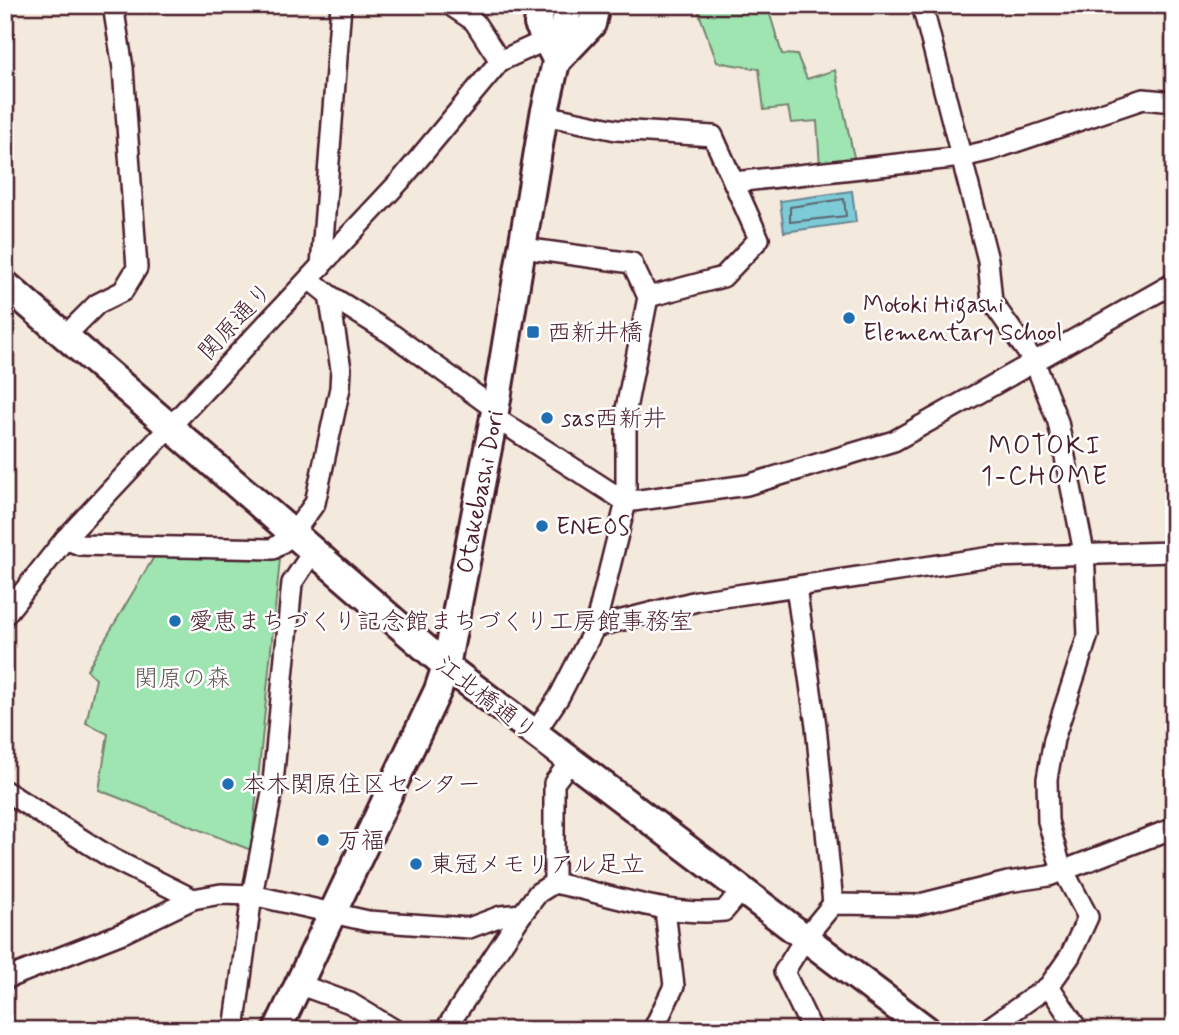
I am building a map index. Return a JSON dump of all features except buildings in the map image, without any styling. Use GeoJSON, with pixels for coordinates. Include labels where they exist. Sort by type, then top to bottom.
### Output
{"type":"FeatureCollection","features":[{"type":"Feature","properties":{"kind":"main road"},"geometry":{"type":"LineString","coordinates":[[541,5],[538,24],[555,45],[592,24],[596,5]]}},
{"type":"Feature","properties":{"kind":"main road","name":"Otakebashi Dori"},"geometry":{"type":"LineString","coordinates":[[276,1030],[438,690],[446,666],[523,248],[555,45],[569,5]]}},
{"type":"Feature","properties":{"kind":"main road","name":"江北橋通り"},"geometry":{"type":"LineString","coordinates":[[5,284],[312,553],[446,666],[927,1030]]}},
{"type":"Feature","properties":{"kind":"street"},"geometry":{"type":"LineString","coordinates":[[65,336],[97,304],[123,291],[136,268],[123,68],[113,5]]}},
{"type":"Feature","properties":{"kind":"street"},"geometry":{"type":"LineString","coordinates":[[65,539],[79,545],[273,549],[292,535],[315,503],[340,388],[341,369],[329,295],[315,273],[341,5]]}},
{"type":"Feature","properties":{"kind":"street"},"geometry":{"type":"LineString","coordinates":[[450,5],[474,21],[500,61],[555,45]]}},
{"type":"Feature","properties":{"kind":"street"},"geometry":{"type":"LineString","coordinates":[[922,5],[988,260],[992,302],[1034,363],[1058,422],[1084,552],[1088,635],[1054,739],[1047,779],[1048,821],[1060,864],[1088,917],[1070,956],[1049,986],[986,1030]]}},
{"type":"Feature","properties":{"kind":"street","name":"関原通り"},"geometry":{"type":"LineString","coordinates":[[5,615],[65,539],[401,180],[500,61]]}},
{"type":"Feature","properties":{"kind":"street"},"geometry":{"type":"LineString","coordinates":[[734,182],[962,156],[992,150],[1143,99],[1174,102]]}},
{"type":"Feature","properties":{"kind":"street"},"geometry":{"type":"LineString","coordinates":[[544,115],[616,130],[713,136],[759,239],[723,277],[648,298]]}},
{"type":"Feature","properties":{"kind":"street"},"geometry":{"type":"LineString","coordinates":[[523,248],[632,263],[648,298],[626,409],[626,502],[595,627],[559,697],[534,734]]}},
{"type":"Feature","properties":{"kind":"street"},"geometry":{"type":"LineString","coordinates":[[329,295],[393,335],[494,413],[626,502],[747,485],[894,441],[1174,283]]}},
{"type":"Feature","properties":{"kind":"street"},"geometry":{"type":"LineString","coordinates":[[595,627],[697,601],[992,556],[1174,552]]}},
{"type":"Feature","properties":{"kind":"street"},"geometry":{"type":"LineString","coordinates":[[234,1030],[252,895],[272,793],[292,583],[297,570],[312,553]]}},
{"type":"Feature","properties":{"kind":"street"},"geometry":{"type":"LineString","coordinates":[[796,587],[816,726],[833,904],[805,938],[784,972],[812,1030]]}},
{"type":"Feature","properties":{"kind":"street"},"geometry":{"type":"LineString","coordinates":[[554,883],[554,783],[570,762]]}},
{"type":"Feature","properties":{"kind":"street"},"geometry":{"type":"LineString","coordinates":[[5,791],[113,859],[193,899]]}},
{"type":"Feature","properties":{"kind":"street"},"geometry":{"type":"LineString","coordinates":[[833,904],[916,905],[1065,870],[1174,828]]}},
{"type":"Feature","properties":{"kind":"street"},"geometry":{"type":"LineString","coordinates":[[444,1030],[538,892],[554,883],[665,910],[703,914],[724,911],[742,890]]}},
{"type":"Feature","properties":{"kind":"street"},"geometry":{"type":"LineString","coordinates":[[5,979],[125,932],[193,899],[221,894],[252,895],[368,921],[470,928],[501,916],[522,914]]}},
{"type":"Feature","properties":{"kind":"street"},"geometry":{"type":"LineString","coordinates":[[653,1030],[674,986],[665,910]]}},
{"type":"Feature","properties":{"kind":"street"},"geometry":{"type":"LineString","coordinates":[[298,984],[350,1003],[395,1030]]}},
{"type":"Feature","properties":{"kind":"street"},"geometry":{"type":"LineString","coordinates":[[1049,986],[1078,1030]]}},
{"type":"Feature","properties":{"kind":"green space"},"geometry":{"type":"Polygon","coordinates":[[[696,5],[767,5],[782,54],[797,55],[807,79],[835,70],[855,162],[820,167],[817,121],[791,123],[788,107],[764,110],[759,69],[717,62],[696,5]]]}},
{"type":"Feature","properties":{"kind":"green space","name":"関原の森"},"geometry":{"type":"Polygon","coordinates":[[[155,555],[280,559],[251,850],[99,790],[108,734],[86,723],[96,679],[87,670],[155,555]]]}},
{"type":"Feature","properties":{"kind":"water"},"geometry":{"type":"Polygon","coordinates":[[[852,191],[856,222],[784,232],[780,201],[852,191]]]}},
{"type":"Feature","properties":{"kind":"place","name":"Motoki Higashi Elementary School"},"geometry":{"type":"Point","coordinates":[849,318]}},
{"type":"Feature","properties":{"kind":"place","name":"西新井橋"},"geometry":{"type":"Point","coordinates":[533,332]}},
{"type":"Feature","properties":{"kind":"place","name":"sas西新井"},"geometry":{"type":"Point","coordinates":[547,418]}},
{"type":"Feature","properties":{"kind":"place","name":"ENEOS"},"geometry":{"type":"Point","coordinates":[542,526]}},
{"type":"Feature","properties":{"kind":"place","name":"愛恵まちづくり記念館まちづくり工房館事務室"},"geometry":{"type":"Point","coordinates":[175,621]}},
{"type":"Feature","properties":{"kind":"place","name":"本木関原住区センター"},"geometry":{"type":"Point","coordinates":[228,784]}},
{"type":"Feature","properties":{"kind":"place","name":"万福"},"geometry":{"type":"Point","coordinates":[323,840]}},
{"type":"Feature","properties":{"kind":"place","name":"東冠メモリアル足立"},"geometry":{"type":"Point","coordinates":[416,864]}},
{"type":"Feature","properties":{"kind":"district","name":"MOTOKI 1-CHOME"},"geometry":{"type":"Point","coordinates":[1045,460]}}]}
